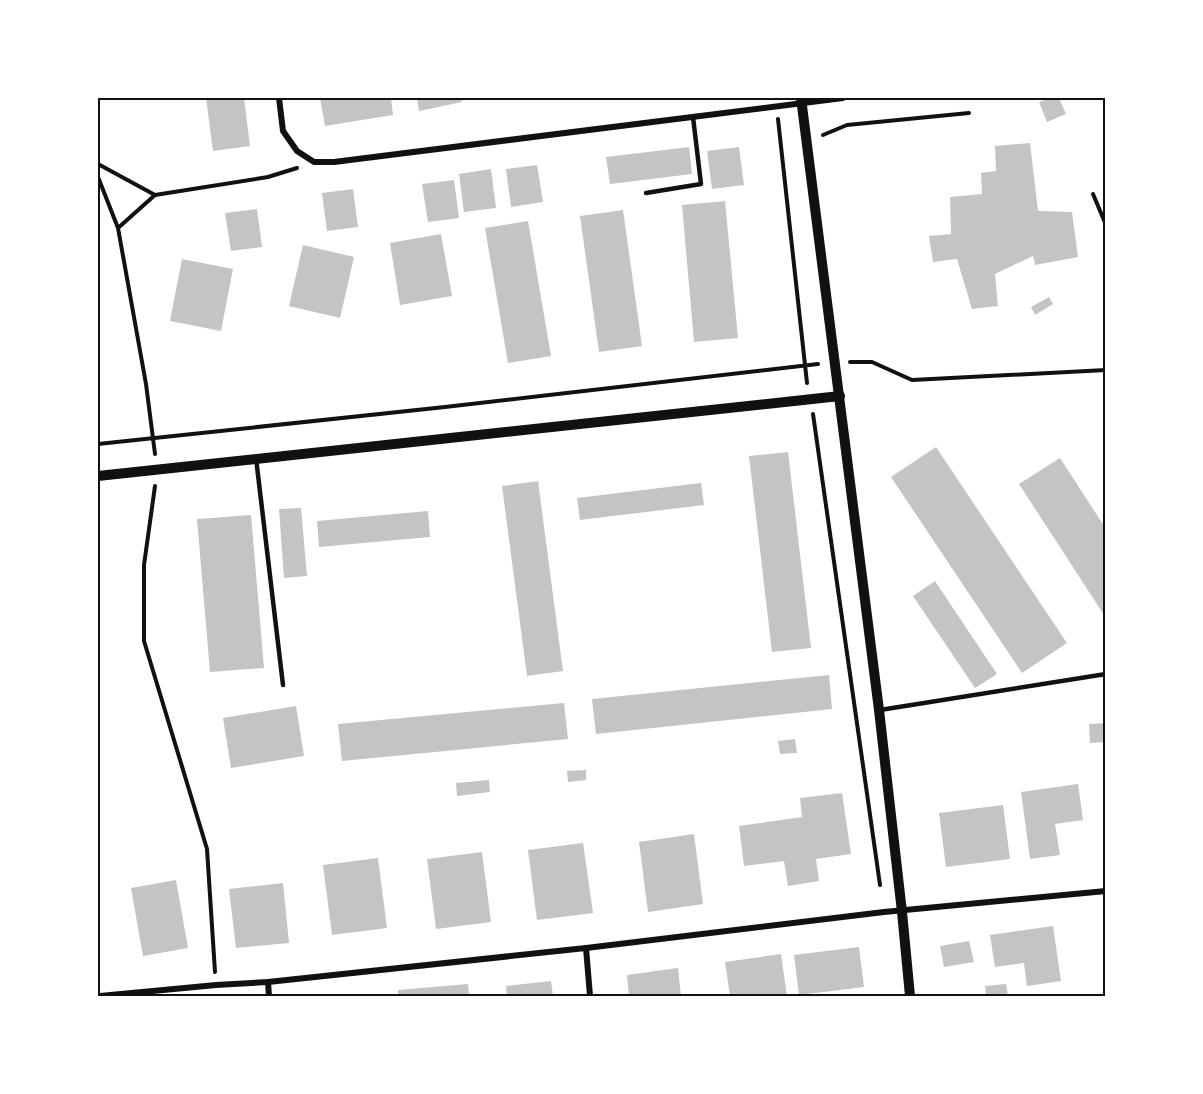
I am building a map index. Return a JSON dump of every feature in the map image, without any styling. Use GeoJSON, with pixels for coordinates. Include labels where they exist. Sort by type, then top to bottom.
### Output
{"type":"FeatureCollection","features":[{"type":"Feature","properties":{"kind":"street"},"geometry":{"type":"LineString","coordinates":[[279,98],[283,131],[297,151],[314,162],[334,162],[693,117],[777,106],[802,100],[843,98]]}},
{"type":"Feature","properties":{"kind":"street"},"geometry":{"type":"LineString","coordinates":[[802,100],[879,710],[910,996]]}},
{"type":"Feature","properties":{"kind":"street"},"geometry":{"type":"LineString","coordinates":[[98,476],[840,396]]}},
{"type":"Feature","properties":{"kind":"street"},"geometry":{"type":"LineString","coordinates":[[100,996],[268,982],[586,948],[884,912],[1106,891]]}},
{"type":"Feature","properties":{"kind":"street"},"geometry":{"type":"LineString","coordinates":[[586,948],[590,996]]}},
{"type":"Feature","properties":{"kind":"street"},"geometry":{"type":"LineString","coordinates":[[268,982],[269,996]]}},
{"type":"Feature","properties":{"kind":"lane"},"geometry":{"type":"LineString","coordinates":[[646,193],[701,184],[693,117]]}},
{"type":"Feature","properties":{"kind":"lane"},"geometry":{"type":"LineString","coordinates":[[256,459],[283,685]]}},
{"type":"Feature","properties":{"kind":"lane"},"geometry":{"type":"LineString","coordinates":[[879,710],[1106,674]]}},
{"type":"Feature","properties":{"kind":"path"},"geometry":{"type":"LineString","coordinates":[[777,106],[805,366],[884,912]]}},
{"type":"Feature","properties":{"kind":"path"},"geometry":{"type":"LineString","coordinates":[[779,124],[821,136],[847,125],[969,113]]}},
{"type":"Feature","properties":{"kind":"path"},"geometry":{"type":"LineString","coordinates":[[118,228],[155,195],[268,177],[314,162]]}},
{"type":"Feature","properties":{"kind":"path"},"geometry":{"type":"LineString","coordinates":[[98,164],[155,195]]}},
{"type":"Feature","properties":{"kind":"path"},"geometry":{"type":"LineString","coordinates":[[98,177],[118,228],[146,384],[157,469],[144,566],[144,641],[207,849],[216,985]]}},
{"type":"Feature","properties":{"kind":"path"},"geometry":{"type":"LineString","coordinates":[[1093,194],[1106,225]]}},
{"type":"Feature","properties":{"kind":"path"},"geometry":{"type":"LineString","coordinates":[[98,444],[836,362],[872,362],[912,380],[1106,370]]}},
{"type":"Feature","properties":{"kind":"building"},"geometry":{"type":"Polygon","coordinates":[[[206,98],[244,98],[250,146],[213,151],[206,98]]]}},
{"type":"Feature","properties":{"kind":"building"},"geometry":{"type":"Polygon","coordinates":[[[320,98],[391,98],[393,115],[325,126],[320,98]]]}},
{"type":"Feature","properties":{"kind":"building"},"geometry":{"type":"Polygon","coordinates":[[[417,98],[461,98],[462,102],[419,111],[417,98]]]}},
{"type":"Feature","properties":{"kind":"building"},"geometry":{"type":"Polygon","coordinates":[[[1059,98],[1066,114],[1047,122],[1039,102],[1059,98]]]}},
{"type":"Feature","properties":{"kind":"building"},"geometry":{"type":"Polygon","coordinates":[[[1030,143],[1038,211],[1072,212],[1078,257],[1035,265],[1033,256],[995,274],[998,306],[972,309],[957,259],[933,262],[929,236],[951,234],[950,197],[982,194],[981,173],[996,171],[995,146],[1030,143]]]}},
{"type":"Feature","properties":{"kind":"building"},"geometry":{"type":"Polygon","coordinates":[[[689,147],[692,174],[610,184],[606,157],[689,147]]]}},
{"type":"Feature","properties":{"kind":"building"},"geometry":{"type":"Polygon","coordinates":[[[739,147],[744,185],[712,189],[707,151],[739,147]]]}},
{"type":"Feature","properties":{"kind":"building"},"geometry":{"type":"Polygon","coordinates":[[[537,165],[543,202],[511,207],[506,169],[537,165]]]}},
{"type":"Feature","properties":{"kind":"building"},"geometry":{"type":"Polygon","coordinates":[[[491,169],[496,208],[464,212],[459,174],[491,169]]]}},
{"type":"Feature","properties":{"kind":"building"},"geometry":{"type":"Polygon","coordinates":[[[454,180],[459,218],[428,222],[422,184],[454,180]]]}},
{"type":"Feature","properties":{"kind":"building"},"geometry":{"type":"Polygon","coordinates":[[[353,189],[358,227],[327,231],[322,193],[353,189]]]}},
{"type":"Feature","properties":{"kind":"building"},"geometry":{"type":"Polygon","coordinates":[[[725,201],[738,338],[694,342],[682,205],[725,201]]]}},
{"type":"Feature","properties":{"kind":"building"},"geometry":{"type":"Polygon","coordinates":[[[257,209],[262,247],[231,251],[225,213],[257,209]]]}},
{"type":"Feature","properties":{"kind":"building"},"geometry":{"type":"Polygon","coordinates":[[[623,210],[642,346],[599,352],[580,216],[623,210]]]}},
{"type":"Feature","properties":{"kind":"building"},"geometry":{"type":"Polygon","coordinates":[[[528,221],[551,356],[508,363],[485,228],[528,221]]]}},
{"type":"Feature","properties":{"kind":"building"},"geometry":{"type":"Polygon","coordinates":[[[441,234],[452,296],[400,305],[390,243],[441,234]]]}},
{"type":"Feature","properties":{"kind":"building"},"geometry":{"type":"Polygon","coordinates":[[[303,245],[354,257],[340,318],[289,306],[303,245]]]}},
{"type":"Feature","properties":{"kind":"building"},"geometry":{"type":"Polygon","coordinates":[[[182,259],[233,269],[221,331],[170,321],[182,259]]]}},
{"type":"Feature","properties":{"kind":"building"},"geometry":{"type":"Polygon","coordinates":[[[1049,297],[1053,304],[1035,315],[1031,307],[1049,297]]]}},
{"type":"Feature","properties":{"kind":"building"},"geometry":{"type":"Polygon","coordinates":[[[936,447],[1067,643],[1022,673],[891,477],[936,447]]]}},
{"type":"Feature","properties":{"kind":"building"},"geometry":{"type":"Polygon","coordinates":[[[788,452],[811,648],[772,652],[749,456],[788,452]]]}},
{"type":"Feature","properties":{"kind":"building"},"geometry":{"type":"Polygon","coordinates":[[[1060,458],[1106,529],[1106,618],[1019,484],[1060,458]]]}},
{"type":"Feature","properties":{"kind":"building"},"geometry":{"type":"Polygon","coordinates":[[[538,481],[563,671],[527,676],[502,486],[538,481]]]}},
{"type":"Feature","properties":{"kind":"building"},"geometry":{"type":"Polygon","coordinates":[[[701,483],[704,505],[580,520],[577,498],[701,483]]]}},
{"type":"Feature","properties":{"kind":"building"},"geometry":{"type":"Polygon","coordinates":[[[301,508],[307,576],[284,578],[279,509],[301,508]]]}},
{"type":"Feature","properties":{"kind":"building"},"geometry":{"type":"Polygon","coordinates":[[[428,511],[430,537],[319,547],[317,521],[428,511]]]}},
{"type":"Feature","properties":{"kind":"building"},"geometry":{"type":"Polygon","coordinates":[[[251,515],[264,668],[210,672],[197,519],[251,515]]]}},
{"type":"Feature","properties":{"kind":"building"},"geometry":{"type":"Polygon","coordinates":[[[935,581],[997,674],[975,688],[913,596],[935,581]]]}},
{"type":"Feature","properties":{"kind":"building"},"geometry":{"type":"Polygon","coordinates":[[[829,675],[832,709],[596,734],[592,699],[829,675]]]}},
{"type":"Feature","properties":{"kind":"building"},"geometry":{"type":"Polygon","coordinates":[[[564,703],[568,739],[342,761],[338,724],[564,703]]]}},
{"type":"Feature","properties":{"kind":"building"},"geometry":{"type":"Polygon","coordinates":[[[296,706],[304,756],[231,768],[223,718],[296,706]]]}},
{"type":"Feature","properties":{"kind":"building"},"geometry":{"type":"Polygon","coordinates":[[[1106,723],[1106,742],[1090,743],[1089,724],[1106,723]]]}},
{"type":"Feature","properties":{"kind":"building"},"geometry":{"type":"Polygon","coordinates":[[[795,739],[797,753],[780,754],[778,741],[795,739]]]}},
{"type":"Feature","properties":{"kind":"building"},"geometry":{"type":"Polygon","coordinates":[[[586,770],[586,780],[568,782],[567,771],[586,770]]]}},
{"type":"Feature","properties":{"kind":"building"},"geometry":{"type":"Polygon","coordinates":[[[489,780],[490,792],[457,796],[456,783],[489,780]]]}},
{"type":"Feature","properties":{"kind":"building"},"geometry":{"type":"Polygon","coordinates":[[[1078,784],[1083,820],[1055,824],[1060,855],[1030,859],[1021,792],[1078,784]]]}},
{"type":"Feature","properties":{"kind":"building"},"geometry":{"type":"Polygon","coordinates":[[[842,793],[851,854],[816,859],[819,881],[788,886],[784,861],[744,866],[739,826],[802,817],[800,798],[842,793]]]}},
{"type":"Feature","properties":{"kind":"building"},"geometry":{"type":"Polygon","coordinates":[[[1003,805],[1010,859],[946,867],[939,813],[1003,805]]]}},
{"type":"Feature","properties":{"kind":"building"},"geometry":{"type":"Polygon","coordinates":[[[694,834],[703,904],[648,912],[639,842],[694,834]]]}},
{"type":"Feature","properties":{"kind":"building"},"geometry":{"type":"Polygon","coordinates":[[[583,843],[593,913],[537,920],[528,850],[583,843]]]}},
{"type":"Feature","properties":{"kind":"building"},"geometry":{"type":"Polygon","coordinates":[[[482,852],[491,922],[436,929],[427,859],[482,852]]]}},
{"type":"Feature","properties":{"kind":"building"},"geometry":{"type":"Polygon","coordinates":[[[378,858],[387,928],[332,935],[323,865],[378,858]]]}},
{"type":"Feature","properties":{"kind":"building"},"geometry":{"type":"Polygon","coordinates":[[[176,880],[188,948],[143,956],[131,888],[176,880]]]}},
{"type":"Feature","properties":{"kind":"building"},"geometry":{"type":"Polygon","coordinates":[[[283,883],[289,943],[236,948],[229,889],[283,883]]]}},
{"type":"Feature","properties":{"kind":"building"},"geometry":{"type":"Polygon","coordinates":[[[1053,926],[1061,981],[1027,986],[1024,963],[995,967],[990,935],[1053,926]]]}},
{"type":"Feature","properties":{"kind":"building"},"geometry":{"type":"Polygon","coordinates":[[[969,941],[974,962],[944,967],[940,946],[969,941]]]}},
{"type":"Feature","properties":{"kind":"building"},"geometry":{"type":"Polygon","coordinates":[[[859,947],[864,987],[799,995],[794,955],[859,947]]]}},
{"type":"Feature","properties":{"kind":"building"},"geometry":{"type":"Polygon","coordinates":[[[781,954],[787,996],[730,996],[725,962],[781,954]]]}},
{"type":"Feature","properties":{"kind":"building"},"geometry":{"type":"Polygon","coordinates":[[[678,968],[681,996],[629,996],[627,975],[678,968]]]}},
{"type":"Feature","properties":{"kind":"building"},"geometry":{"type":"Polygon","coordinates":[[[551,981],[553,996],[507,996],[506,986],[551,981]]]}},
{"type":"Feature","properties":{"kind":"building"},"geometry":{"type":"Polygon","coordinates":[[[468,984],[469,996],[398,996],[398,990],[468,984]]]}},
{"type":"Feature","properties":{"kind":"building"},"geometry":{"type":"Polygon","coordinates":[[[1006,984],[1008,996],[986,996],[985,986],[1006,984]]]}}]}
